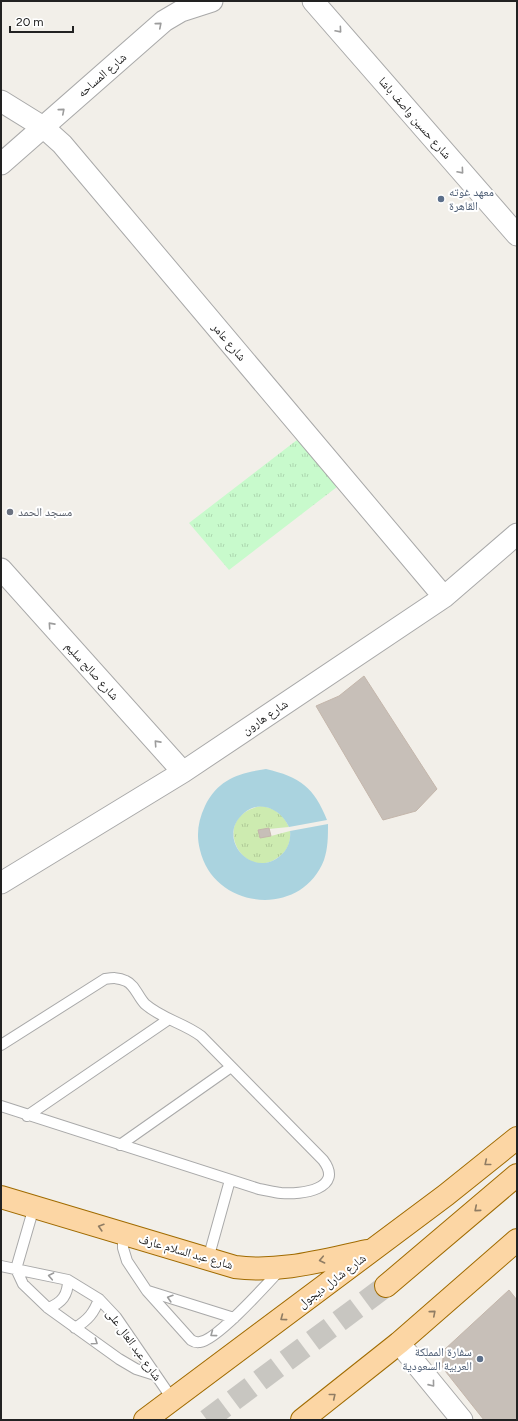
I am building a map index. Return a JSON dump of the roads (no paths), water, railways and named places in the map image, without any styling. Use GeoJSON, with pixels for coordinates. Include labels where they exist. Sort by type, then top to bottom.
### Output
{"type":"FeatureCollection","features":[{"type":"Feature","properties":{"kind":"main road","name":"شارع شارل ديجول"},"geometry":{"type":"LineString","coordinates":[[145,1420],[446,1195],[517,1138]]}},
{"type":"Feature","properties":{"kind":"main road"},"geometry":{"type":"LineString","coordinates":[[386,1286],[517,1175]]}},
{"type":"Feature","properties":{"kind":"main road","name":"شارع عبد السلام عارف"},"geometry":{"type":"LineString","coordinates":[[1,1197],[235,1267],[251,1269],[282,1268],[374,1249]]}},
{"type":"Feature","properties":{"kind":"main road"},"geometry":{"type":"LineString","coordinates":[[302,1420],[398,1343],[517,1240]]}},
{"type":"Feature","properties":{"kind":"street","name":"شارع المساحه"},"geometry":{"type":"LineString","coordinates":[[1,164],[164,21],[181,11],[212,1]]}},
{"type":"Feature","properties":{"kind":"street","name":"شارع حسين واصف باشا"},"geometry":{"type":"LineString","coordinates":[[313,1],[517,235]]}},
{"type":"Feature","properties":{"kind":"street","name":"شارع عامر"},"geometry":{"type":"LineString","coordinates":[[1,101],[44,127],[79,164],[444,597]]}},
{"type":"Feature","properties":{"kind":"street","name":"شارع هارون"},"geometry":{"type":"LineString","coordinates":[[1,883],[183,772],[444,597],[517,534]]}},
{"type":"Feature","properties":{"kind":"street","name":"شارع صالح سليم"},"geometry":{"type":"LineString","coordinates":[[1,569],[183,772]]}},
{"type":"Feature","properties":{"kind":"street"},"geometry":{"type":"LineString","coordinates":[[398,1343],[462,1420]]}},
{"type":"Feature","properties":{"kind":"lane"},"geometry":{"type":"LineString","coordinates":[[1,1045],[105,979],[116,977],[127,981],[143,1002],[155,1012],[181,1023],[201,1036],[323,1160],[329,1169],[329,1179],[322,1187],[306,1191],[282,1193],[259,1189],[27,1116],[1,1106]]}},
{"type":"Feature","properties":{"kind":"lane"},"geometry":{"type":"LineString","coordinates":[[27,1116],[169,1019]]}},
{"type":"Feature","properties":{"kind":"lane"},"geometry":{"type":"LineString","coordinates":[[120,1145],[230,1067]]}},
{"type":"Feature","properties":{"kind":"lane"},"geometry":{"type":"LineString","coordinates":[[208,1259],[230,1180]]}},
{"type":"Feature","properties":{"kind":"lane"},"geometry":{"type":"LineString","coordinates":[[34,1207],[16,1269],[23,1284],[48,1308],[119,1359],[136,1369],[155,1375]]}},
{"type":"Feature","properties":{"kind":"lane"},"geometry":{"type":"LineString","coordinates":[[123,1234],[125,1254],[148,1291],[191,1340],[195,1342],[205,1341],[234,1318],[282,1268]]}},
{"type":"Feature","properties":{"kind":"lane","name":"شارع عبد العال على"},"geometry":{"type":"LineString","coordinates":[[1,1266],[68,1280],[99,1299],[116,1317],[173,1400]]}},
{"type":"Feature","properties":{"kind":"lane"},"geometry":{"type":"LineString","coordinates":[[48,1308],[57,1305],[64,1298],[68,1290],[68,1280]]}},
{"type":"Feature","properties":{"kind":"lane"},"geometry":{"type":"LineString","coordinates":[[148,1291],[234,1318]]}},
{"type":"Feature","properties":{"kind":"lane"},"geometry":{"type":"LineString","coordinates":[[75,1328],[86,1321],[94,1311],[99,1299]]}},
{"type":"Feature","properties":{"kind":"water"},"geometry":{"type":"Polygon","coordinates":[[[266,769],[288,776],[304,785],[317,799],[327,820],[289,827],[276,811],[270,808],[257,807],[250,809],[244,813],[236,823],[233,833],[235,843],[240,852],[248,859],[258,863],[269,862],[280,856],[285,851],[290,838],[290,831],[328,824],[328,838],[324,860],[313,879],[297,892],[278,899],[259,900],[239,895],[222,885],[208,870],[200,850],[198,833],[199,823],[205,806],[216,789],[223,783],[238,775],[266,769]]]}},
{"type":"Feature","properties":{"kind":"tunnel"},"geometry":{"type":"LineString","coordinates":[[207,1420],[386,1286]]}},
{"type":"Feature","properties":{"kind":"place","name":"معهد غوته القاهرة"},"geometry":{"type":"Point","coordinates":[441,199]}},
{"type":"Feature","properties":{"kind":"place","name":"مسجد الحمد"},"geometry":{"type":"Point","coordinates":[10,512]}},
{"type":"Feature","properties":{"kind":"place","name":"سفارة المملكة العربية السعودية"},"geometry":{"type":"Point","coordinates":[480,1359]}}]}
